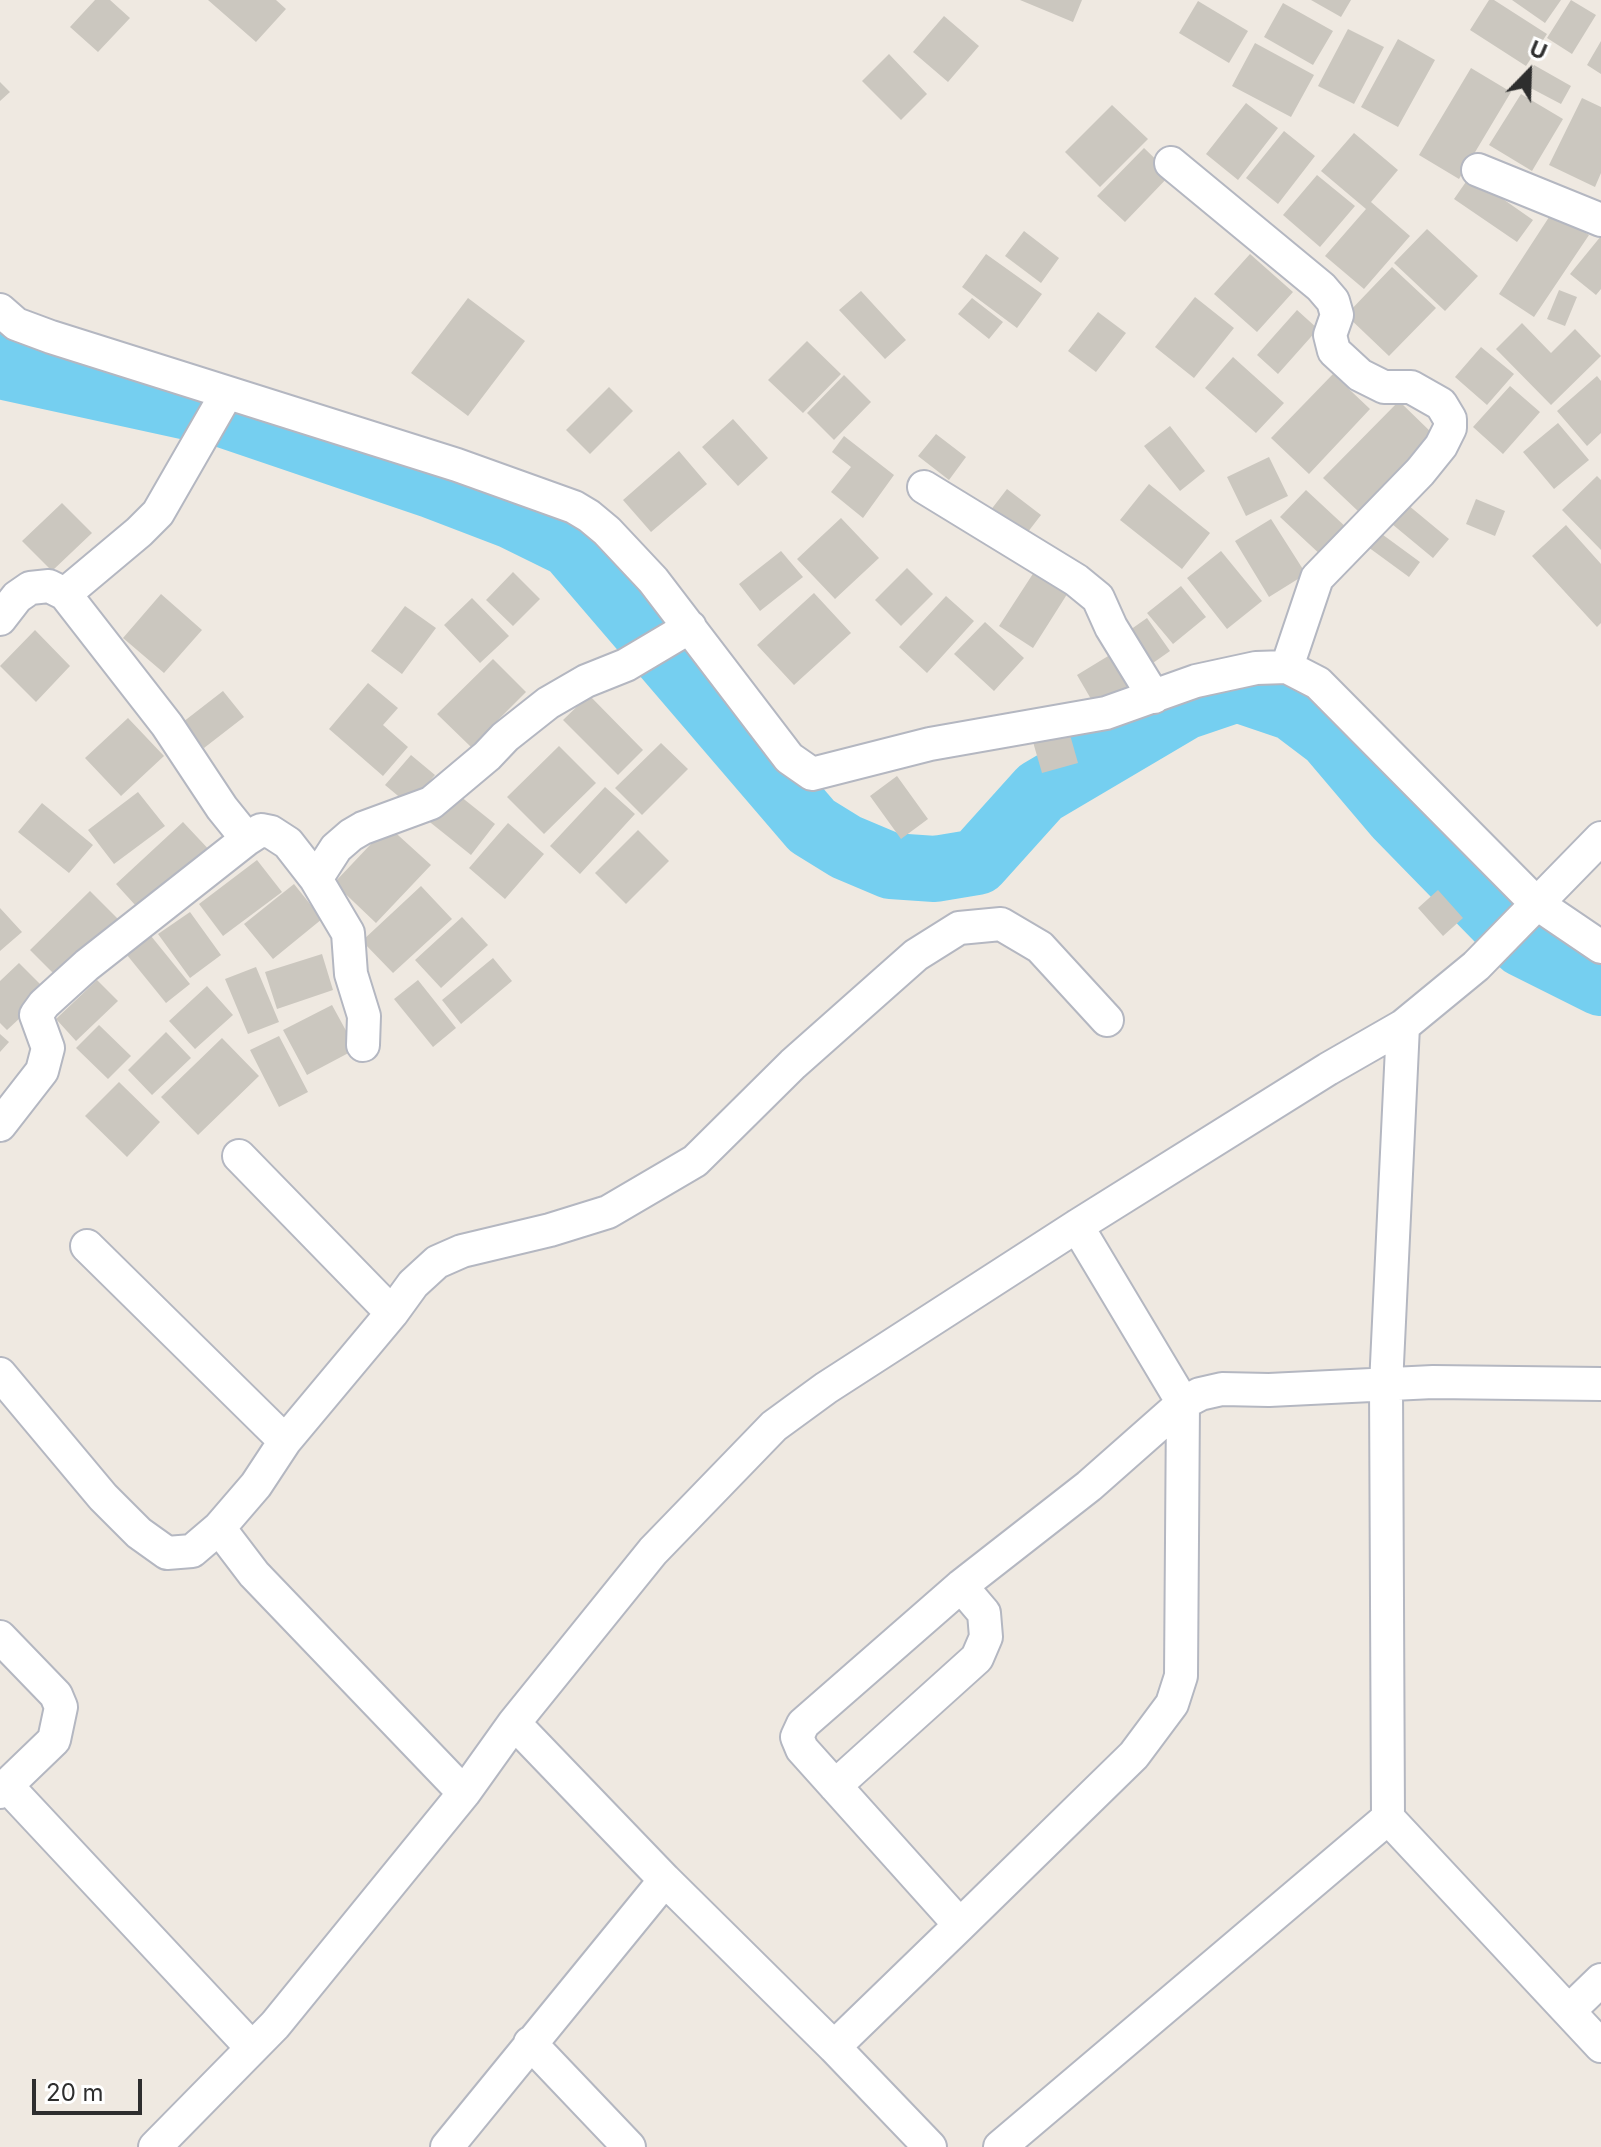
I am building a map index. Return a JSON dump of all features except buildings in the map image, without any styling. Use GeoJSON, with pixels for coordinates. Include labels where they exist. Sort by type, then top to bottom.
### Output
{"type":"FeatureCollection","features":[{"type":"Feature","properties":{"kind":"street"},"geometry":{"type":"LineString","coordinates":[[1171,163],[1321,287],[1333,301],[1337,315],[1330,335],[1334,351],[1360,375],[1384,387],[1411,387],[1441,404],[1450,419],[1450,428],[1441,446],[1420,472],[1317,578],[1287,667]]}},
{"type":"Feature","properties":{"kind":"street"},"geometry":{"type":"LineString","coordinates":[[1478,170],[1601,220]]}},
{"type":"Feature","properties":{"kind":"street"},"geometry":{"type":"LineString","coordinates":[[0,310],[27,329],[220,407],[457,465],[574,507],[607,531],[653,580],[669,639],[789,758],[812,774],[930,744],[1106,713],[1211,678],[1256,668],[1287,667],[1318,683],[1535,905],[1601,947]]}},
{"type":"Feature","properties":{"kind":"street"},"geometry":{"type":"LineString","coordinates":[[65,594],[158,513],[220,407]]}},
{"type":"Feature","properties":{"kind":"street"},"geometry":{"type":"LineString","coordinates":[[924,487],[1076,580],[1098,598],[1111,627],[1154,697]]}},
{"type":"Feature","properties":{"kind":"street"},"geometry":{"type":"LineString","coordinates":[[0,619],[17,597],[30,588],[49,586],[65,594],[167,725],[222,808],[247,839]]}},
{"type":"Feature","properties":{"kind":"street"},"geometry":{"type":"LineString","coordinates":[[316,879],[336,848],[351,835],[431,803],[522,722],[548,703],[669,639]]}},
{"type":"Feature","properties":{"kind":"street"},"geometry":{"type":"LineString","coordinates":[[0,1125],[42,1071],[48,1048],[36,1015],[44,1004],[87,965],[261,830],[280,836],[316,879],[350,937],[351,974],[364,1016],[363,1045]]}},
{"type":"Feature","properties":{"kind":"street"},"geometry":{"type":"LineString","coordinates":[[155,2147],[275,2025],[464,1793],[514,1723],[653,1551],[774,1426],[838,1380],[1077,1226],[1328,1069],[1403,1026],[1476,966],[1601,838]]}},
{"type":"Feature","properties":{"kind":"street"},"geometry":{"type":"LineString","coordinates":[[0,1374],[103,1497],[139,1533],[167,1553],[192,1551],[219,1528],[256,1485],[285,1441],[413,1284],[437,1262],[462,1251],[550,1230],[608,1212],[695,1161],[793,1064],[916,955],[959,928],[1001,924],[1040,947],[1107,1020]]}},
{"type":"Feature","properties":{"kind":"street"},"geometry":{"type":"LineString","coordinates":[[1403,1026],[1386,1385],[1388,1818],[1601,2046]]}},
{"type":"Feature","properties":{"kind":"street"},"geometry":{"type":"LineString","coordinates":[[239,1156],[392,1313]]}},
{"type":"Feature","properties":{"kind":"street"},"geometry":{"type":"LineString","coordinates":[[834,2047],[1134,1755],[1172,1704],[1181,1676],[1183,1403],[1077,1226]]}},
{"type":"Feature","properties":{"kind":"street"},"geometry":{"type":"LineString","coordinates":[[87,1246],[285,1441]]}},
{"type":"Feature","properties":{"kind":"street"},"geometry":{"type":"LineString","coordinates":[[960,1925],[802,1749],[797,1737],[803,1724],[961,1586],[1089,1486],[1183,1403],[1200,1394],[1222,1389],[1433,1382],[1601,1384]]}},
{"type":"Feature","properties":{"kind":"street"},"geometry":{"type":"LineString","coordinates":[[219,1528],[254,1574],[464,1793]]}},
{"type":"Feature","properties":{"kind":"street"},"geometry":{"type":"LineString","coordinates":[[835,1786],[977,1658],[986,1637],[984,1613],[961,1586]]}},
{"type":"Feature","properties":{"kind":"street"},"geometry":{"type":"LineString","coordinates":[[0,1637],[56,1695],[61,1707],[54,1740],[4,1789],[252,2048]]}},
{"type":"Feature","properties":{"kind":"street"},"geometry":{"type":"LineString","coordinates":[[514,1723],[930,2147]]}},
{"type":"Feature","properties":{"kind":"street"},"geometry":{"type":"LineString","coordinates":[[1000,2147],[1388,1818]]}},
{"type":"Feature","properties":{"kind":"street"},"geometry":{"type":"LineString","coordinates":[[447,2147],[665,1880]]}},
{"type":"Feature","properties":{"kind":"street"},"geometry":{"type":"LineString","coordinates":[[1570,2010],[1601,1980]]}},
{"type":"Feature","properties":{"kind":"street"},"geometry":{"type":"LineString","coordinates":[[530,2043],[629,2147]]}},
{"type":"Feature","properties":{"kind":"waterway"},"geometry":{"type":"LineString","coordinates":[[0,366],[225,415],[431,485],[512,516],[571,545],[812,826],[846,847],[891,866],[935,869],[977,862],[1040,792],[1184,707],[1237,689],[1293,708],[1330,736],[1397,815],[1523,944],[1601,983]]}}]}
